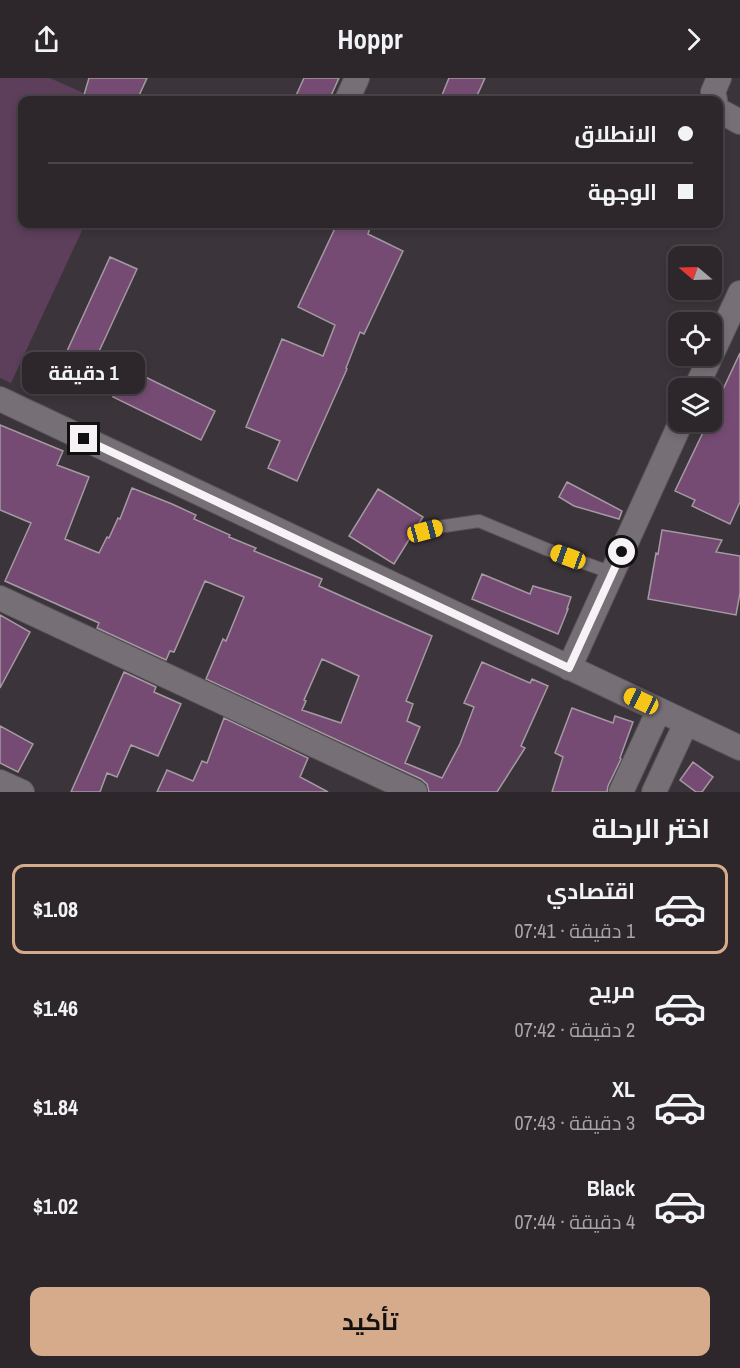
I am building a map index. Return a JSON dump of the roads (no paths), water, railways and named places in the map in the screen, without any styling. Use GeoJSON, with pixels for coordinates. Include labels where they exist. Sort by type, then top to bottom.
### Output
{"type":"FeatureCollection","features":[{"type":"Feature","properties":{"kind":"street"},"geometry":{"type":"LineString","coordinates":[[349,96],[357,78]]}},
{"type":"Feature","properties":{"kind":"street"},"geometry":{"type":"LineString","coordinates":[[714,96],[712,92],[719,78]]}},
{"type":"Feature","properties":{"kind":"street"},"geometry":{"type":"LineString","coordinates":[[723,113],[740,122]]}},
{"type":"Feature","properties":{"kind":"street"},"geometry":{"type":"LineString","coordinates":[[701,378],[740,293]]}},
{"type":"Feature","properties":{"kind":"street"},"geometry":{"type":"LineString","coordinates":[[0,399],[740,748]]}},
{"type":"Feature","properties":{"kind":"street"},"geometry":{"type":"LineString","coordinates":[[569,668],[676,432]]}},
{"type":"Feature","properties":{"kind":"street"},"geometry":{"type":"LineString","coordinates":[[0,597],[415,792]]}},
{"type":"Feature","properties":{"kind":"street"},"geometry":{"type":"LineString","coordinates":[[621,792],[658,710]]}},
{"type":"Feature","properties":{"kind":"street"},"geometry":{"type":"LineString","coordinates":[[654,792],[686,723]]}},
{"type":"Feature","properties":{"kind":"street"},"geometry":{"type":"LineString","coordinates":[[0,782],[22,792]]}},
{"type":"Feature","properties":{"kind":"lane"},"geometry":{"type":"LineString","coordinates":[[425,531],[479,521],[612,573]]}}]}
